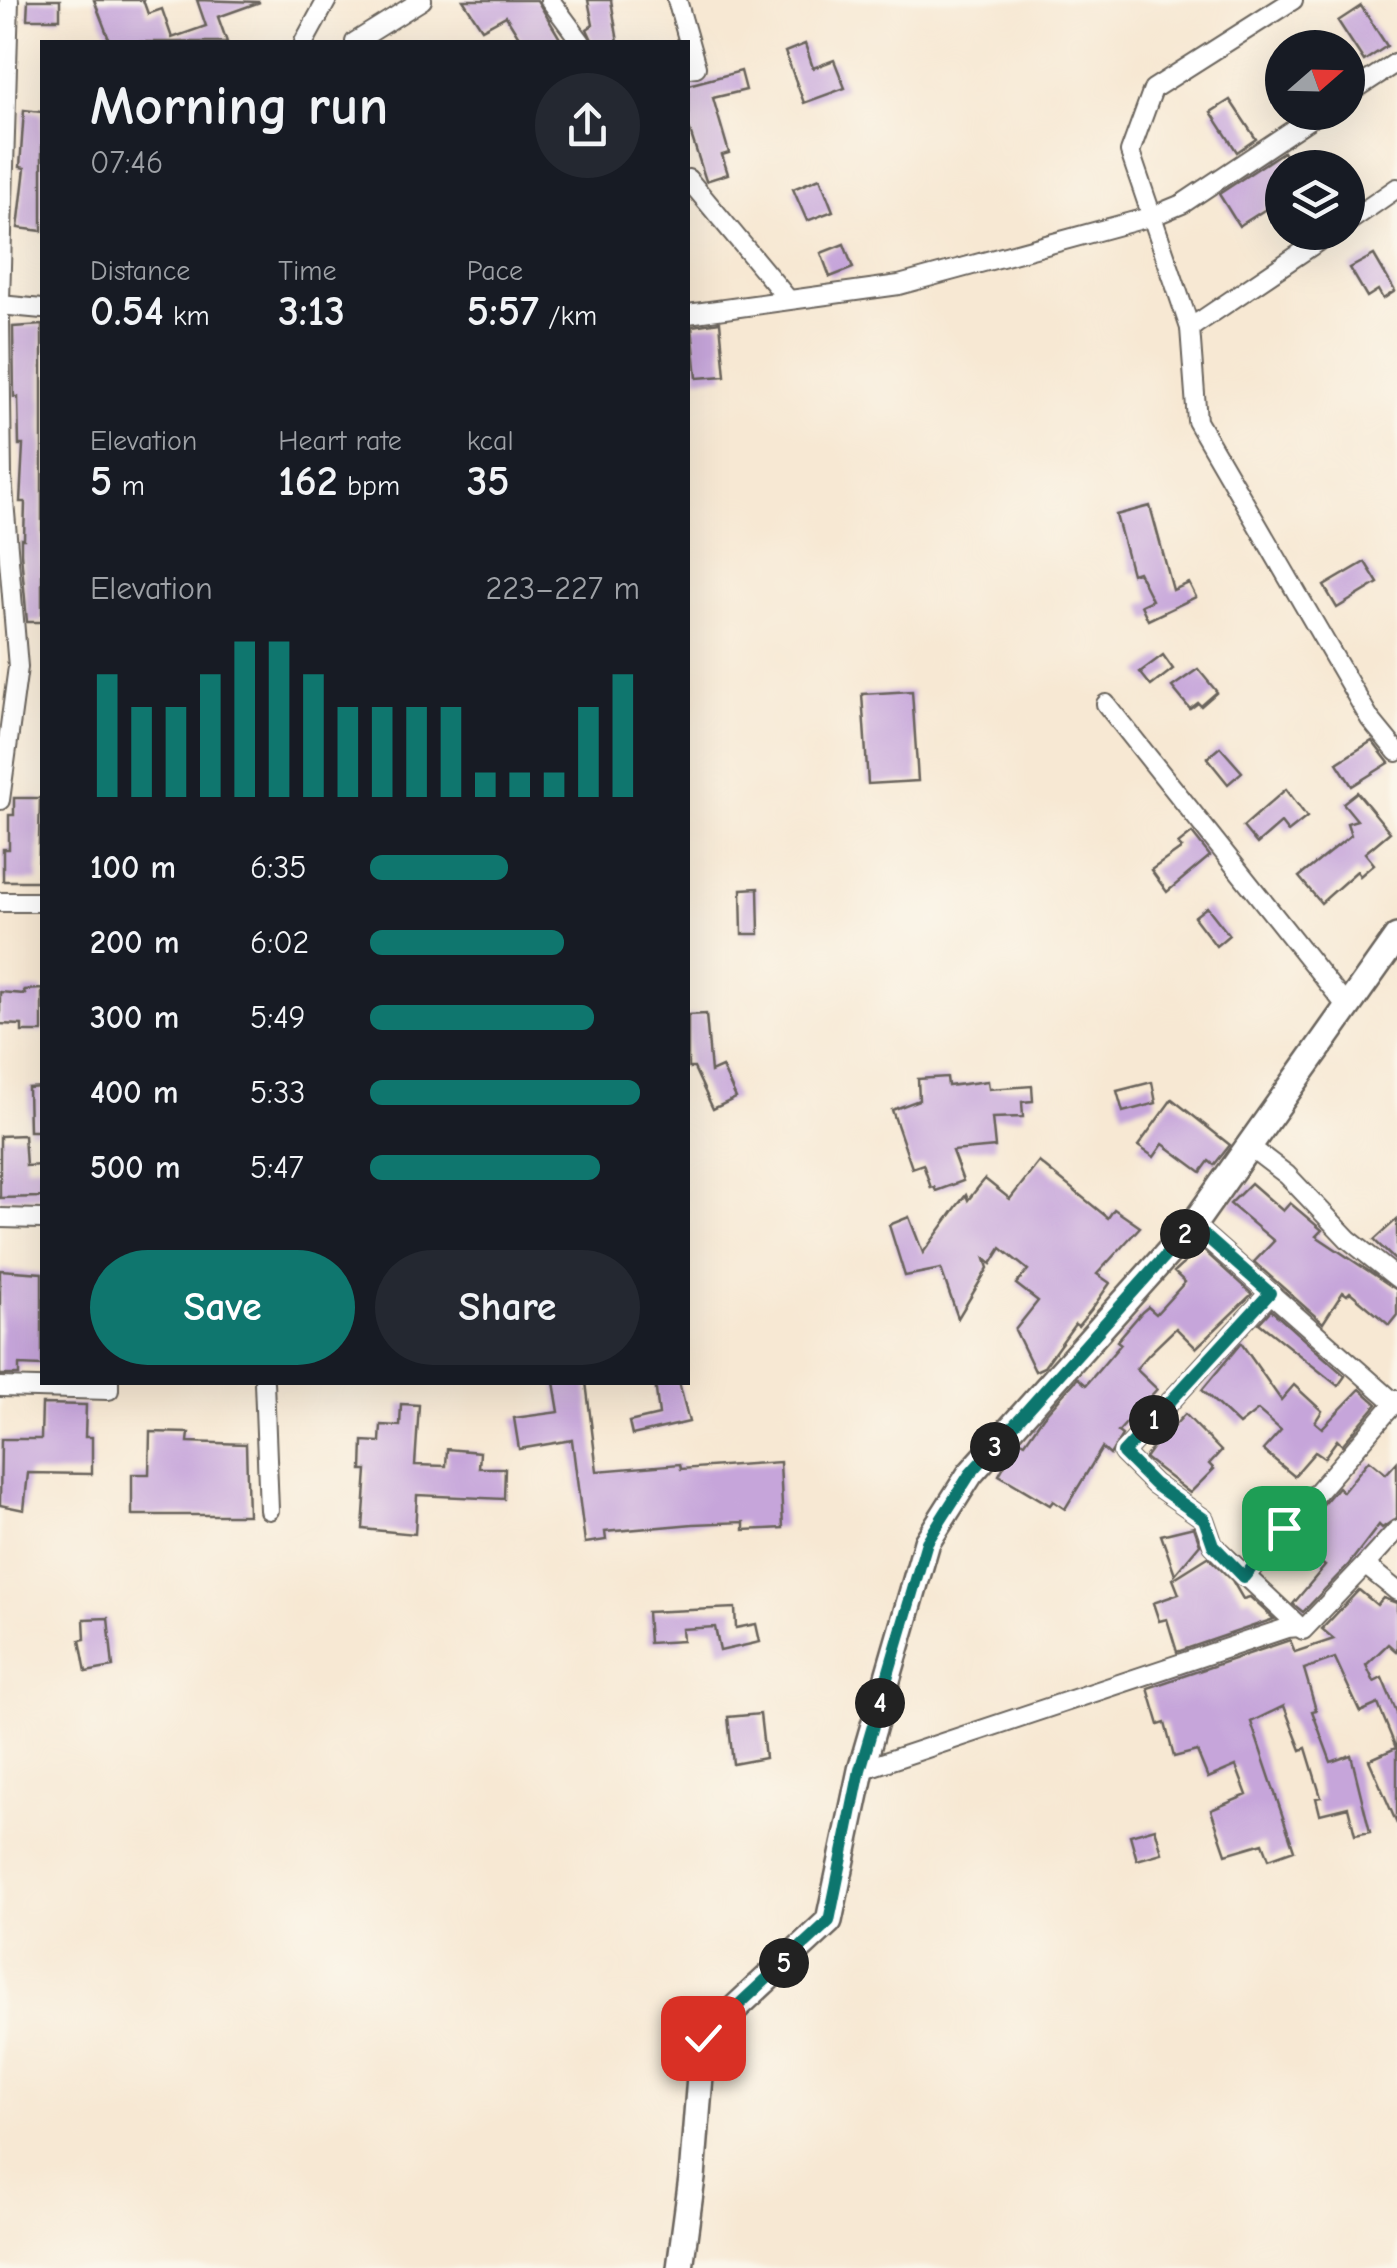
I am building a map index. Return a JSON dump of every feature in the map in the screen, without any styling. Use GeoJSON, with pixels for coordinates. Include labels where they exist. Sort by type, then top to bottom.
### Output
{"type":"FeatureCollection","features":[{"type":"Feature","properties":{"kind":"main road"},"geometry":{"type":"LineString","coordinates":[[680,2268],[703,2038],[829,1921],[860,1770],[927,1542],[970,1474],[1193,1225],[1397,937]]}},
{"type":"Feature","properties":{"kind":"street"},"geometry":{"type":"LineString","coordinates":[[9,0],[0,303],[40,309]]}},
{"type":"Feature","properties":{"kind":"street"},"geometry":{"type":"LineString","coordinates":[[305,40],[327,0]]}},
{"type":"Feature","properties":{"kind":"street"},"geometry":{"type":"LineString","coordinates":[[358,40],[422,0]]}},
{"type":"Feature","properties":{"kind":"street"},"geometry":{"type":"LineString","coordinates":[[550,0],[580,40]]}},
{"type":"Feature","properties":{"kind":"street"},"geometry":{"type":"LineString","coordinates":[[678,0],[689,40]]}},
{"type":"Feature","properties":{"kind":"street"},"geometry":{"type":"LineString","coordinates":[[1292,0],[1154,89],[1130,152],[1190,328],[1198,421],[1370,718],[1397,752]]}},
{"type":"Feature","properties":{"kind":"street"},"geometry":{"type":"LineString","coordinates":[[690,45],[696,67],[690,68]]}},
{"type":"Feature","properties":{"kind":"street"},"geometry":{"type":"LineString","coordinates":[[1365,83],[1397,62]]}},
{"type":"Feature","properties":{"kind":"street"},"geometry":{"type":"LineString","coordinates":[[690,314],[899,285],[1154,216],[1182,204],[1293,130]]}},
{"type":"Feature","properties":{"kind":"street"},"geometry":{"type":"LineString","coordinates":[[690,181],[787,298]]}},
{"type":"Feature","properties":{"kind":"street"},"geometry":{"type":"LineString","coordinates":[[1365,210],[1397,188]]}},
{"type":"Feature","properties":{"kind":"street"},"geometry":{"type":"LineString","coordinates":[[1190,328],[1305,250]]}},
{"type":"Feature","properties":{"kind":"street"},"geometry":{"type":"LineString","coordinates":[[0,319],[9,666],[0,800]]}},
{"type":"Feature","properties":{"kind":"street"},"geometry":{"type":"LineString","coordinates":[[1106,704],[1347,1007]]}},
{"type":"Feature","properties":{"kind":"street"},"geometry":{"type":"LineString","coordinates":[[0,902],[40,902]]}},
{"type":"Feature","properties":{"kind":"street"},"geometry":{"type":"LineString","coordinates":[[1249,1146],[1397,1278]]}},
{"type":"Feature","properties":{"kind":"street"},"geometry":{"type":"LineString","coordinates":[[0,1218],[40,1218]]}},
{"type":"Feature","properties":{"kind":"street"},"geometry":{"type":"LineString","coordinates":[[1193,1225],[1396,1402],[1244,1577]]}},
{"type":"Feature","properties":{"kind":"street"},"geometry":{"type":"LineString","coordinates":[[1270,1293],[1123,1453],[1154,1484],[1204,1519],[1213,1545],[1303,1630],[1397,1530]]}},
{"type":"Feature","properties":{"kind":"street"},"geometry":{"type":"LineString","coordinates":[[0,1387],[109,1390],[109,1385]]}},
{"type":"Feature","properties":{"kind":"street"},"geometry":{"type":"LineString","coordinates":[[264,1385],[269,1510]]}},
{"type":"Feature","properties":{"kind":"street"},"geometry":{"type":"LineString","coordinates":[[1365,1565],[1397,1591]]}},
{"type":"Feature","properties":{"kind":"street"},"geometry":{"type":"LineString","coordinates":[[860,1770],[1287,1628],[1300,1627]]}},
{"type":"Feature","properties":{"kind":"building"},"geometry":{"type":"Polygon","coordinates":[[[28,0],[60,0],[60,19],[27,19],[28,0]]]}},
{"type":"Feature","properties":{"kind":"building"},"geometry":{"type":"Polygon","coordinates":[[[94,0],[143,0],[148,14],[162,9],[172,38],[206,26],[197,0],[260,2],[218,17],[226,40],[109,40],[94,0]]]}},
{"type":"Feature","properties":{"kind":"building"},"geometry":{"type":"Polygon","coordinates":[[[463,0],[537,0],[561,40],[521,40],[506,16],[482,29],[463,0]]]}},
{"type":"Feature","properties":{"kind":"building"},"geometry":{"type":"Polygon","coordinates":[[[588,0],[611,0],[618,40],[592,40],[587,29],[593,25],[588,0]]]}},
{"type":"Feature","properties":{"kind":"building"},"geometry":{"type":"Polygon","coordinates":[[[1361,6],[1387,46],[1365,60],[1365,30],[1344,30],[1338,21],[1361,6]]]}},
{"type":"Feature","properties":{"kind":"building"},"geometry":{"type":"Polygon","coordinates":[[[805,44],[813,68],[834,60],[845,88],[804,103],[785,52],[805,44]]]}},
{"type":"Feature","properties":{"kind":"building"},"geometry":{"type":"Polygon","coordinates":[[[741,71],[746,90],[713,98],[729,153],[722,155],[728,174],[706,181],[690,131],[690,84],[741,71]]]}},
{"type":"Feature","properties":{"kind":"building"},"geometry":{"type":"Polygon","coordinates":[[[1230,100],[1256,139],[1237,152],[1211,112],[1230,100]]]}},
{"type":"Feature","properties":{"kind":"building"},"geometry":{"type":"Polygon","coordinates":[[[24,110],[40,112],[40,231],[18,228],[25,168],[20,167],[24,110]]]}},
{"type":"Feature","properties":{"kind":"building"},"geometry":{"type":"Polygon","coordinates":[[[1265,164],[1265,210],[1239,226],[1219,194],[1265,164]]]}},
{"type":"Feature","properties":{"kind":"building"},"geometry":{"type":"Polygon","coordinates":[[[820,178],[833,211],[807,221],[793,189],[820,178]]]}},
{"type":"Feature","properties":{"kind":"building"},"geometry":{"type":"Polygon","coordinates":[[[844,244],[853,268],[830,277],[821,253],[844,244]]]}},
{"type":"Feature","properties":{"kind":"building"},"geometry":{"type":"Polygon","coordinates":[[[1374,255],[1395,291],[1383,299],[1378,290],[1367,297],[1350,268],[1374,255]]]}},
{"type":"Feature","properties":{"kind":"building"},"geometry":{"type":"Polygon","coordinates":[[[720,322],[725,376],[697,378],[692,326],[720,322]]]}},
{"type":"Feature","properties":{"kind":"building"},"geometry":{"type":"Polygon","coordinates":[[[40,325],[40,622],[27,622],[21,553],[25,502],[20,502],[23,445],[19,445],[18,397],[14,397],[13,327],[40,325]]]}},
{"type":"Feature","properties":{"kind":"building"},"geometry":{"type":"Polygon","coordinates":[[[1150,506],[1173,590],[1189,583],[1196,597],[1148,620],[1141,605],[1152,600],[1138,572],[1132,574],[1116,515],[1150,506]]]}},
{"type":"Feature","properties":{"kind":"building"},"geometry":{"type":"Polygon","coordinates":[[[1365,562],[1378,583],[1337,608],[1324,586],[1365,562]]]}},
{"type":"Feature","properties":{"kind":"building"},"geometry":{"type":"Polygon","coordinates":[[[1163,655],[1173,669],[1151,686],[1140,672],[1163,655]]]}},
{"type":"Feature","properties":{"kind":"building"},"geometry":{"type":"Polygon","coordinates":[[[1198,669],[1217,692],[1201,706],[1198,703],[1190,709],[1172,687],[1198,669]]]}},
{"type":"Feature","properties":{"kind":"building"},"geometry":{"type":"Polygon","coordinates":[[[912,691],[918,781],[868,784],[862,694],[912,691]]]}},
{"type":"Feature","properties":{"kind":"building"},"geometry":{"type":"Polygon","coordinates":[[[1372,741],[1389,763],[1352,786],[1337,763],[1372,741]]]}},
{"type":"Feature","properties":{"kind":"building"},"geometry":{"type":"Polygon","coordinates":[[[1220,747],[1242,772],[1228,784],[1207,758],[1220,747]]]}},
{"type":"Feature","properties":{"kind":"building"},"geometry":{"type":"Polygon","coordinates":[[[1286,789],[1307,817],[1288,832],[1281,823],[1257,844],[1243,827],[1286,789]]]}},
{"type":"Feature","properties":{"kind":"building"},"geometry":{"type":"Polygon","coordinates":[[[1357,792],[1390,832],[1365,853],[1374,864],[1360,876],[1357,871],[1321,903],[1299,877],[1351,835],[1347,823],[1357,820],[1343,803],[1357,792]]]}},
{"type":"Feature","properties":{"kind":"building"},"geometry":{"type":"Polygon","coordinates":[[[14,798],[40,798],[38,881],[3,881],[3,849],[9,849],[9,815],[14,815],[14,798]]]}},
{"type":"Feature","properties":{"kind":"building"},"geometry":{"type":"Polygon","coordinates":[[[1192,833],[1210,856],[1167,892],[1151,870],[1182,848],[1178,844],[1192,833]]]}},
{"type":"Feature","properties":{"kind":"building"},"geometry":{"type":"Polygon","coordinates":[[[758,888],[759,934],[742,934],[741,889],[758,888]]]}},
{"type":"Feature","properties":{"kind":"building"},"geometry":{"type":"Polygon","coordinates":[[[1207,907],[1229,935],[1216,946],[1194,917],[1207,907]]]}},
{"type":"Feature","properties":{"kind":"building"},"geometry":{"type":"Polygon","coordinates":[[[40,989],[40,1032],[22,1032],[22,1025],[0,1024],[0,992],[25,994],[24,990],[40,989]]]}},
{"type":"Feature","properties":{"kind":"building"},"geometry":{"type":"Polygon","coordinates":[[[706,1014],[711,1072],[722,1067],[736,1098],[713,1109],[694,1068],[690,1068],[690,1015],[706,1014]]]}},
{"type":"Feature","properties":{"kind":"building"},"geometry":{"type":"Polygon","coordinates":[[[947,1077],[948,1086],[988,1081],[989,1089],[1032,1086],[1033,1101],[1022,1102],[1023,1117],[992,1118],[995,1147],[952,1151],[963,1181],[936,1191],[931,1188],[923,1164],[912,1168],[892,1110],[919,1100],[918,1079],[947,1077]]]}},
{"type":"Feature","properties":{"kind":"building"},"geometry":{"type":"Polygon","coordinates":[[[1152,1082],[1156,1103],[1123,1112],[1117,1091],[1152,1082]]]}},
{"type":"Feature","properties":{"kind":"building"},"geometry":{"type":"Polygon","coordinates":[[[40,1087],[40,1131],[29,1131],[28,1088],[40,1087]]]}},
{"type":"Feature","properties":{"kind":"building"},"geometry":{"type":"Polygon","coordinates":[[[1172,1099],[1230,1145],[1214,1165],[1209,1161],[1201,1172],[1163,1144],[1154,1157],[1138,1146],[1172,1099]]]}},
{"type":"Feature","properties":{"kind":"building"},"geometry":{"type":"Polygon","coordinates":[[[24,1135],[26,1166],[40,1165],[40,1197],[0,1198],[0,1136],[24,1135]]]}},
{"type":"Feature","properties":{"kind":"building"},"geometry":{"type":"Polygon","coordinates":[[[1039,1162],[1108,1218],[1114,1209],[1140,1227],[1097,1274],[1110,1283],[1091,1310],[1078,1326],[1075,1324],[1044,1367],[1035,1371],[1015,1330],[1038,1301],[1016,1284],[1028,1270],[1001,1248],[991,1264],[985,1259],[988,1268],[958,1318],[941,1269],[905,1276],[889,1225],[909,1217],[923,1253],[966,1195],[968,1200],[985,1179],[1010,1199],[1039,1162]]]}},
{"type":"Feature","properties":{"kind":"building"},"geometry":{"type":"Polygon","coordinates":[[[1251,1183],[1283,1211],[1290,1203],[1322,1230],[1316,1236],[1397,1290],[1397,1315],[1389,1325],[1350,1292],[1343,1292],[1323,1323],[1254,1262],[1274,1241],[1230,1204],[1251,1183]]]}},
{"type":"Feature","properties":{"kind":"building"},"geometry":{"type":"Polygon","coordinates":[[[1397,1219],[1397,1262],[1374,1240],[1397,1219]]]}},
{"type":"Feature","properties":{"kind":"building"},"geometry":{"type":"Polygon","coordinates":[[[1201,1248],[1252,1294],[1196,1348],[1176,1328],[1136,1369],[1157,1389],[1118,1432],[1122,1435],[1110,1455],[1102,1448],[1065,1509],[1053,1501],[1050,1505],[999,1475],[1012,1452],[1021,1441],[1025,1443],[1078,1378],[1086,1385],[1142,1312],[1148,1307],[1156,1314],[1185,1282],[1174,1272],[1201,1248]]]}},
{"type":"Feature","properties":{"kind":"building"},"geometry":{"type":"Polygon","coordinates":[[[0,1270],[40,1273],[40,1366],[19,1365],[19,1375],[0,1375],[0,1270]]]}},
{"type":"Feature","properties":{"kind":"building"},"geometry":{"type":"Polygon","coordinates":[[[1271,1310],[1345,1376],[1338,1386],[1259,1323],[1271,1310]]]}},
{"type":"Feature","properties":{"kind":"building"},"geometry":{"type":"Polygon","coordinates":[[[1241,1343],[1281,1400],[1294,1385],[1322,1411],[1315,1422],[1322,1428],[1360,1389],[1377,1404],[1342,1445],[1337,1440],[1324,1458],[1315,1452],[1294,1476],[1263,1450],[1281,1430],[1258,1410],[1239,1425],[1202,1390],[1241,1343]]]}},
{"type":"Feature","properties":{"kind":"building"},"geometry":{"type":"Polygon","coordinates":[[[554,1385],[586,1385],[597,1471],[780,1462],[783,1528],[744,1530],[744,1522],[693,1524],[605,1532],[606,1540],[585,1543],[572,1440],[519,1449],[514,1418],[559,1412],[554,1385]]]}},
{"type":"Feature","properties":{"kind":"building"},"geometry":{"type":"Polygon","coordinates":[[[655,1385],[680,1385],[689,1422],[632,1435],[629,1422],[659,1415],[655,1385]]]}},
{"type":"Feature","properties":{"kind":"building"},"geometry":{"type":"Polygon","coordinates":[[[42,1404],[86,1405],[85,1437],[92,1437],[92,1474],[28,1473],[24,1510],[0,1505],[1,1439],[41,1439],[42,1404]]]}},
{"type":"Feature","properties":{"kind":"building"},"geometry":{"type":"Polygon","coordinates":[[[401,1404],[419,1405],[415,1465],[446,1466],[447,1449],[480,1452],[479,1468],[505,1468],[504,1499],[417,1495],[415,1534],[363,1529],[367,1470],[362,1470],[363,1441],[380,1442],[381,1425],[400,1426],[401,1404]]]}},
{"type":"Feature","properties":{"kind":"building"},"geometry":{"type":"Polygon","coordinates":[[[1185,1414],[1221,1451],[1209,1464],[1214,1469],[1190,1493],[1145,1458],[1162,1434],[1165,1436],[1185,1414]]]}},
{"type":"Feature","properties":{"kind":"building"},"geometry":{"type":"Polygon","coordinates":[[[150,1432],[189,1433],[188,1442],[246,1444],[248,1515],[132,1515],[132,1474],[149,1474],[150,1432]]]}},
{"type":"Feature","properties":{"kind":"building"},"geometry":{"type":"Polygon","coordinates":[[[1369,1460],[1386,1474],[1397,1462],[1397,1518],[1382,1528],[1379,1525],[1349,1564],[1303,1612],[1293,1604],[1325,1566],[1293,1539],[1338,1487],[1343,1492],[1369,1460]]]}},
{"type":"Feature","properties":{"kind":"building"},"geometry":{"type":"Polygon","coordinates":[[[1194,1527],[1200,1544],[1175,1574],[1161,1535],[1194,1527]]]}},
{"type":"Feature","properties":{"kind":"building"},"geometry":{"type":"Polygon","coordinates":[[[1208,1557],[1232,1580],[1243,1599],[1250,1597],[1274,1619],[1177,1652],[1167,1619],[1159,1621],[1153,1603],[1179,1594],[1173,1579],[1208,1557]]]}},
{"type":"Feature","properties":{"kind":"building"},"geometry":{"type":"Polygon","coordinates":[[[1359,1590],[1377,1605],[1383,1598],[1397,1603],[1397,1652],[1388,1644],[1366,1665],[1374,1682],[1382,1678],[1397,1713],[1397,1824],[1369,1760],[1396,1748],[1378,1704],[1360,1712],[1335,1658],[1304,1669],[1316,1710],[1312,1711],[1331,1762],[1351,1755],[1370,1832],[1355,1835],[1348,1807],[1320,1814],[1316,1798],[1321,1797],[1306,1748],[1301,1750],[1284,1706],[1251,1722],[1294,1850],[1269,1859],[1263,1843],[1226,1854],[1211,1810],[1247,1795],[1236,1766],[1208,1778],[1197,1751],[1174,1757],[1165,1723],[1159,1725],[1148,1688],[1290,1640],[1295,1652],[1334,1639],[1322,1629],[1359,1590]]]}},
{"type":"Feature","properties":{"kind":"building"},"geometry":{"type":"Polygon","coordinates":[[[735,1608],[736,1628],[756,1624],[760,1642],[720,1651],[715,1627],[682,1629],[683,1641],[649,1643],[647,1612],[735,1608]]]}},
{"type":"Feature","properties":{"kind":"building"},"geometry":{"type":"Polygon","coordinates":[[[108,1618],[113,1667],[86,1672],[80,1640],[85,1639],[84,1619],[108,1618]]]}},
{"type":"Feature","properties":{"kind":"building"},"geometry":{"type":"Polygon","coordinates":[[[760,1714],[765,1758],[733,1764],[728,1717],[760,1714]]]}},
{"type":"Feature","properties":{"kind":"building"},"geometry":{"type":"Polygon","coordinates":[[[1155,1828],[1162,1853],[1137,1860],[1130,1835],[1155,1828]]]}},
{"type":"Feature","properties":{"kind":"route"},"geometry":{"type":"LineString","coordinates":[[703,2038],[829,1921],[860,1770],[927,1542],[970,1474],[1193,1225],[1270,1293],[1123,1453],[1154,1484],[1204,1519],[1213,1545],[1244,1577],[1284,1528]]}}]}
